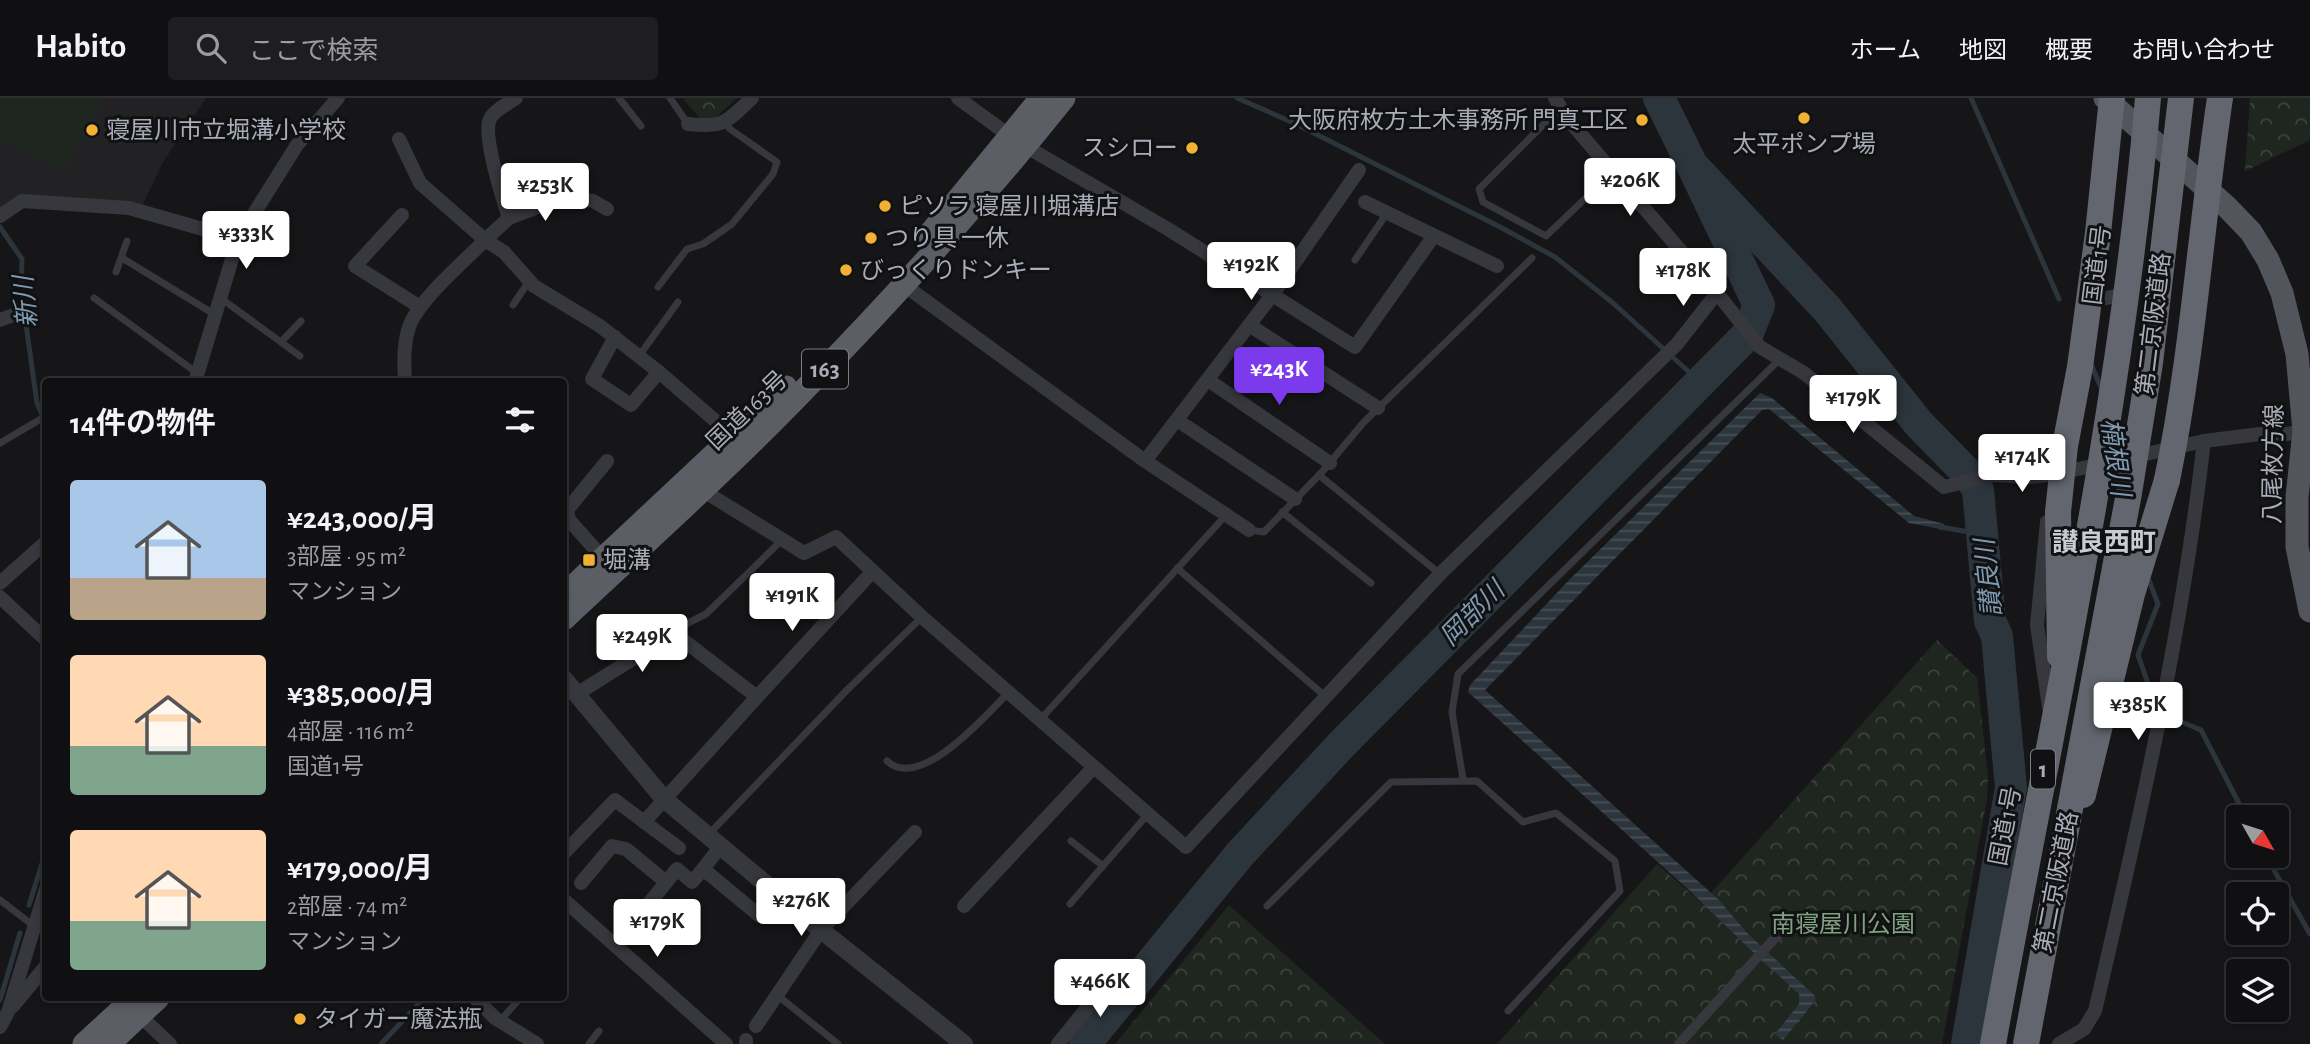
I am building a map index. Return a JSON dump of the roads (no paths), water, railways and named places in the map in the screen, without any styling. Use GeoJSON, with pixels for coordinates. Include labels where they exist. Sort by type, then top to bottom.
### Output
{"type":"FeatureCollection","features":[{"type":"Feature","properties":{"kind":"highway","name":"国道163号"},"geometry":{"type":"LineString","coordinates":[[567,616],[806,389],[904,285],[1018,141],[1041,98]]}},
{"type":"Feature","properties":{"kind":"highway","name":"国道163号"},"geometry":{"type":"LineString","coordinates":[[567,592],[796,377],[1018,141],[1064,98]]}},
{"type":"Feature","properties":{"kind":"highway"},"geometry":{"type":"LineString","coordinates":[[2060,672],[2058,512],[2065,446],[2080,367],[2098,233],[2112,98]]}},
{"type":"Feature","properties":{"kind":"highway","name":"国道1号"},"geometry":{"type":"LineString","coordinates":[[2100,438],[2143,98]]}},
{"type":"Feature","properties":{"kind":"highway","name":"第二京阪道路"},"geometry":{"type":"LineString","coordinates":[[1992,1044],[2097,490],[2130,260],[2148,98]]}},
{"type":"Feature","properties":{"kind":"highway"},"geometry":{"type":"LineString","coordinates":[[2147,420],[2179,165],[2183,98]]}},
{"type":"Feature","properties":{"kind":"highway","name":"第二京阪道路"},"geometry":{"type":"LineString","coordinates":[[2028,1044],[2129,493],[2150,363],[2183,98]]}},
{"type":"Feature","properties":{"kind":"highway"},"geometry":{"type":"LineString","coordinates":[[2060,881],[2101,727],[2132,594],[2167,480],[2180,415],[2207,183],[2220,98]]}},
{"type":"Feature","properties":{"kind":"highway","name":"1"},"geometry":{"type":"LineString","coordinates":[[2028,1044],[2098,690],[2134,490]]}},
{"type":"Feature","properties":{"kind":"highway","name":"国道1号"},"geometry":{"type":"LineString","coordinates":[[1992,1044],[2091,494]]}},
{"type":"Feature","properties":{"kind":"highway"},"geometry":{"type":"LineString","coordinates":[[84,1044],[134,1005]]}},
{"type":"Feature","properties":{"kind":"highway"},"geometry":{"type":"LineString","coordinates":[[109,1044],[134,1005]]}},
{"type":"Feature","properties":{"kind":"main road","name":"八尾枚方線"},"geometry":{"type":"LineString","coordinates":[[2105,98],[2226,206],[2250,232],[2268,260],[2283,293],[2297,354],[2307,431],[2297,497],[2297,547],[2310,611]]}},
{"type":"Feature","properties":{"kind":"street"},"geometry":{"type":"LineString","coordinates":[[196,378],[239,239],[298,145],[338,98]]}},
{"type":"Feature","properties":{"kind":"street"},"geometry":{"type":"LineString","coordinates":[[509,218],[496,174],[487,126],[490,117],[516,98]]}},
{"type":"Feature","properties":{"kind":"street"},"geometry":{"type":"LineString","coordinates":[[688,124],[712,127],[724,122],[752,98]]}},
{"type":"Feature","properties":{"kind":"street"},"geometry":{"type":"LineString","coordinates":[[958,98],[1018,141],[1168,229],[1355,347],[1433,237]]}},
{"type":"Feature","properties":{"kind":"street"},"geometry":{"type":"LineString","coordinates":[[1558,103],[1566,117],[1717,292],[1760,347],[1804,373],[1944,487],[1991,475],[2052,475],[2204,441],[2307,431]]}},
{"type":"Feature","properties":{"kind":"street"},"geometry":{"type":"LineString","coordinates":[[399,139],[420,183],[485,240],[504,252],[534,286],[615,337],[734,437]]}},
{"type":"Feature","properties":{"kind":"street"},"geometry":{"type":"LineString","coordinates":[[1145,461],[1273,295],[1359,170]]}},
{"type":"Feature","properties":{"kind":"street"},"geometry":{"type":"LineString","coordinates":[[405,378],[404,352],[410,324],[420,307],[509,218],[562,198],[593,201],[607,209]]}},
{"type":"Feature","properties":{"kind":"street"},"geometry":{"type":"LineString","coordinates":[[0,216],[22,201],[129,208],[239,239]]}},
{"type":"Feature","properties":{"kind":"street"},"geometry":{"type":"LineString","coordinates":[[1365,202],[1497,266]]}},
{"type":"Feature","properties":{"kind":"street"},"geometry":{"type":"LineString","coordinates":[[401,215],[355,266],[420,307]]}},
{"type":"Feature","properties":{"kind":"street"},"geometry":{"type":"LineString","coordinates":[[904,285],[1145,461],[1249,530]]}},
{"type":"Feature","properties":{"kind":"street"},"geometry":{"type":"LineString","coordinates":[[702,490],[804,553],[836,537],[1039,721],[1186,847],[1440,574],[1677,344],[1717,292]]}},
{"type":"Feature","properties":{"kind":"street"},"geometry":{"type":"LineString","coordinates":[[2051,722],[2037,625],[2052,475],[2079,309],[2083,303],[2120,295]]}},
{"type":"Feature","properties":{"kind":"street"},"geometry":{"type":"LineString","coordinates":[[1249,326],[1378,408]]}},
{"type":"Feature","properties":{"kind":"street"},"geometry":{"type":"LineString","coordinates":[[615,337],[592,379],[631,405],[659,372]]}},
{"type":"Feature","properties":{"kind":"street"},"geometry":{"type":"LineString","coordinates":[[1208,380],[1330,463]]}},
{"type":"Feature","properties":{"kind":"street"},"geometry":{"type":"LineString","coordinates":[[1177,420],[1295,499]]}},
{"type":"Feature","properties":{"kind":"street"},"geometry":{"type":"LineString","coordinates":[[2059,1044],[2084,1029],[2095,1011],[2151,770],[2195,525],[2204,441]]}},
{"type":"Feature","properties":{"kind":"street"},"geometry":{"type":"LineString","coordinates":[[567,507],[607,461]]}},
{"type":"Feature","properties":{"kind":"street"},"geometry":{"type":"LineString","coordinates":[[567,514],[603,558]]}},
{"type":"Feature","properties":{"kind":"street"},"geometry":{"type":"LineString","coordinates":[[1,582],[42,546]]}},
{"type":"Feature","properties":{"kind":"street"},"geometry":{"type":"LineString","coordinates":[[644,822],[873,571]]}},
{"type":"Feature","properties":{"kind":"street"},"geometry":{"type":"LineString","coordinates":[[0,597],[42,636]]}},
{"type":"Feature","properties":{"kind":"street"},"geometry":{"type":"LineString","coordinates":[[575,695],[671,635],[678,636],[757,697]]}},
{"type":"Feature","properties":{"kind":"street"},"geometry":{"type":"LineString","coordinates":[[567,683],[664,799],[821,930],[964,1044]]}},
{"type":"Feature","properties":{"kind":"street"},"geometry":{"type":"LineString","coordinates":[[964,906],[1093,768]]}},
{"type":"Feature","properties":{"kind":"street"},"geometry":{"type":"LineString","coordinates":[[567,850],[615,800],[679,848]]}},
{"type":"Feature","properties":{"kind":"street"},"geometry":{"type":"LineString","coordinates":[[756,1026],[821,930],[915,832]]}},
{"type":"Feature","properties":{"kind":"street"},"geometry":{"type":"LineString","coordinates":[[633,922],[677,869],[692,882],[703,869],[714,841]]}},
{"type":"Feature","properties":{"kind":"street"},"geometry":{"type":"LineString","coordinates":[[581,883],[612,846],[626,849],[666,883]]}},
{"type":"Feature","properties":{"kind":"street"},"geometry":{"type":"LineString","coordinates":[[703,869],[760,916]]}},
{"type":"Feature","properties":{"kind":"street"},"geometry":{"type":"LineString","coordinates":[[0,1027],[8,1012],[42,901]]}},
{"type":"Feature","properties":{"kind":"street"},"geometry":{"type":"LineString","coordinates":[[567,903],[726,1044]]}},
{"type":"Feature","properties":{"kind":"street"},"geometry":{"type":"LineString","coordinates":[[1679,1044],[1784,928]]}},
{"type":"Feature","properties":{"kind":"street"},"geometry":{"type":"LineString","coordinates":[[8,1012],[42,971]]}},
{"type":"Feature","properties":{"kind":"street"},"geometry":{"type":"LineString","coordinates":[[1058,1044],[1115,972]]}},
{"type":"Feature","properties":{"kind":"street"},"geometry":{"type":"LineString","coordinates":[[478,1001],[500,1021],[537,1044]]}},
{"type":"Feature","properties":{"kind":"street"},"geometry":{"type":"LineString","coordinates":[[134,1005],[170,1044]]}},
{"type":"Feature","properties":{"kind":"lane"},"geometry":{"type":"LineString","coordinates":[[619,98],[641,126]]}},
{"type":"Feature","properties":{"kind":"lane"},"geometry":{"type":"LineString","coordinates":[[670,98],[688,124]]}},
{"type":"Feature","properties":{"kind":"lane"},"geometry":{"type":"LineString","coordinates":[[1558,103],[1479,189],[1483,202],[1546,236],[1614,172]]}},
{"type":"Feature","properties":{"kind":"lane"},"geometry":{"type":"LineString","coordinates":[[658,287],[687,249],[703,244],[732,225],[773,174],[777,162],[724,122]]}},
{"type":"Feature","properties":{"kind":"lane"},"geometry":{"type":"LineString","coordinates":[[1355,260],[1387,213]]}},
{"type":"Feature","properties":{"kind":"lane"},"geometry":{"type":"LineString","coordinates":[[116,272],[127,241]]}},
{"type":"Feature","properties":{"kind":"lane"},"geometry":{"type":"LineString","coordinates":[[122,258],[214,314]]}},
{"type":"Feature","properties":{"kind":"lane"},"geometry":{"type":"LineString","coordinates":[[1249,530],[1264,532],[1330,463],[1363,423],[1532,258]]}},
{"type":"Feature","properties":{"kind":"lane"},"geometry":{"type":"LineString","coordinates":[[513,305],[529,281]]}},
{"type":"Feature","properties":{"kind":"lane"},"geometry":{"type":"LineString","coordinates":[[219,297],[300,356]]}},
{"type":"Feature","properties":{"kind":"lane"},"geometry":{"type":"LineString","coordinates":[[94,298],[195,378]]}},
{"type":"Feature","properties":{"kind":"lane"},"geometry":{"type":"LineString","coordinates":[[639,356],[678,302]]}},
{"type":"Feature","properties":{"kind":"lane"},"geometry":{"type":"LineString","coordinates":[[281,342],[301,321]]}},
{"type":"Feature","properties":{"kind":"lane"},"geometry":{"type":"LineString","coordinates":[[1463,779],[1452,712],[1458,674],[1780,359]]}},
{"type":"Feature","properties":{"kind":"lane"},"geometry":{"type":"LineString","coordinates":[[0,443],[42,418]]}},
{"type":"Feature","properties":{"kind":"lane"},"geometry":{"type":"LineString","coordinates":[[1319,475],[1440,574]]}},
{"type":"Feature","properties":{"kind":"lane"},"geometry":{"type":"LineString","coordinates":[[1282,512],[1371,583]]}},
{"type":"Feature","properties":{"kind":"lane"},"geometry":{"type":"LineString","coordinates":[[1039,721],[1226,515]]}},
{"type":"Feature","properties":{"kind":"lane"},"geometry":{"type":"LineString","coordinates":[[671,635],[682,625],[706,614],[783,540]]}},
{"type":"Feature","properties":{"kind":"lane"},"geometry":{"type":"LineString","coordinates":[[1177,568],[1326,696]]}},
{"type":"Feature","properties":{"kind":"lane"},"geometry":{"type":"LineString","coordinates":[[714,841],[847,690],[922,617]]}},
{"type":"Feature","properties":{"kind":"lane"},"geometry":{"type":"LineString","coordinates":[[887,761],[903,769],[918,766],[937,757],[963,737],[1008,693]]}},
{"type":"Feature","properties":{"kind":"lane"},"geometry":{"type":"LineString","coordinates":[[1267,906],[1391,782],[1463,779],[1476,781],[1523,822],[1556,813],[1615,861],[1620,891],[1508,1011]]}},
{"type":"Feature","properties":{"kind":"lane"},"geometry":{"type":"LineString","coordinates":[[1070,904],[1148,814]]}},
{"type":"Feature","properties":{"kind":"lane"},"geometry":{"type":"LineString","coordinates":[[1071,841],[1103,866]]}},
{"type":"Feature","properties":{"kind":"lane"},"geometry":{"type":"LineString","coordinates":[[0,900],[34,926]]}},
{"type":"Feature","properties":{"kind":"lane"},"geometry":{"type":"LineString","coordinates":[[777,995],[838,1044]]}},
{"type":"Feature","properties":{"kind":"lane"},"geometry":{"type":"LineString","coordinates":[[500,1021],[517,1001]]}},
{"type":"Feature","properties":{"kind":"lane"},"geometry":{"type":"LineString","coordinates":[[589,1044],[600,1031]]}},
{"type":"Feature","properties":{"kind":"waterway"},"geometry":{"type":"LineString","coordinates":[[1237,98],[1294,123],[1555,257],[1613,303],[1699,381]]}},
{"type":"Feature","properties":{"kind":"waterway","name":"讃良川"},"geometry":{"type":"LineString","coordinates":[[1659,98],[1692,165],[1827,309],[1919,424],[1969,475],[1978,490],[1990,621],[1997,636],[2011,788],[1967,1044]]}},
{"type":"Feature","properties":{"kind":"waterway","name":"楠根川"},"geometry":{"type":"LineString","coordinates":[[1971,98],[2059,299]]}},
{"type":"Feature","properties":{"kind":"waterway","name":"岡部川"},"geometry":{"type":"LineString","coordinates":[[1085,1044],[1240,854],[1341,745],[1747,335],[1759,305],[1692,165]]}},
{"type":"Feature","properties":{"kind":"waterway","name":"新川"},"geometry":{"type":"LineString","coordinates":[[0,227],[22,259],[21,289],[37,403],[42,415]]}},
{"type":"Feature","properties":{"kind":"waterway","name":"楠根川"},"geometry":{"type":"LineString","coordinates":[[2091,364],[2102,390]]}},
{"type":"Feature","properties":{"kind":"waterway","name":"楠根川"},"geometry":{"type":"LineString","coordinates":[[2115,461],[2118,486]]}},
{"type":"Feature","properties":{"kind":"waterway"},"geometry":{"type":"LineString","coordinates":[[1940,527],[1981,534]]}},
{"type":"Feature","properties":{"kind":"waterway","name":"楠根川"},"geometry":{"type":"LineString","coordinates":[[2147,575],[2158,604],[2138,655],[2158,712],[2201,730],[2240,805]]}},
{"type":"Feature","properties":{"kind":"waterway","name":"新川"},"geometry":{"type":"LineString","coordinates":[[29,905],[42,864]]}},
{"type":"Feature","properties":{"kind":"waterway","name":"楠根川"},"geometry":{"type":"LineString","coordinates":[[2273,868],[2310,934]]}},
{"type":"Feature","properties":{"kind":"waterway","name":"新川"},"geometry":{"type":"LineString","coordinates":[[0,1000],[20,933]]}},
{"type":"Feature","properties":{"kind":"waterway"},"geometry":{"type":"LineString","coordinates":[[381,1044],[421,1001]]}},
{"type":"Feature","properties":{"kind":"place","name":"太平ポンプ場"},"geometry":{"type":"Point","coordinates":[1804,118]}},
{"type":"Feature","properties":{"kind":"place","name":"大阪府枚方土木事務所 門真工区"},"geometry":{"type":"Point","coordinates":[1642,120]}},
{"type":"Feature","properties":{"kind":"place","name":"寝屋川市立堀溝小学校"},"geometry":{"type":"Point","coordinates":[92,130]}},
{"type":"Feature","properties":{"kind":"place","name":"スシロー"},"geometry":{"type":"Point","coordinates":[1192,148]}},
{"type":"Feature","properties":{"kind":"place","name":"ピソラ 寝屋川堀溝店"},"geometry":{"type":"Point","coordinates":[885,206]}},
{"type":"Feature","properties":{"kind":"place","name":"つり具 一休"},"geometry":{"type":"Point","coordinates":[871,238]}},
{"type":"Feature","properties":{"kind":"place","name":"びっくりドンキー"},"geometry":{"type":"Point","coordinates":[846,270]}},
{"type":"Feature","properties":{"kind":"place","name":"堀溝"},"geometry":{"type":"Point","coordinates":[589,560]}},
{"type":"Feature","properties":{"kind":"place","name":"タイガー魔法瓶"},"geometry":{"type":"Point","coordinates":[300,1019]}},
{"type":"Feature","properties":{"kind":"district","name":"讃良西町"},"geometry":{"type":"Point","coordinates":[2104,542]}},
{"type":"Feature","properties":{"kind":"park label","name":"南寝屋川公園"},"geometry":{"type":"Point","coordinates":[1843,924]}}]}
